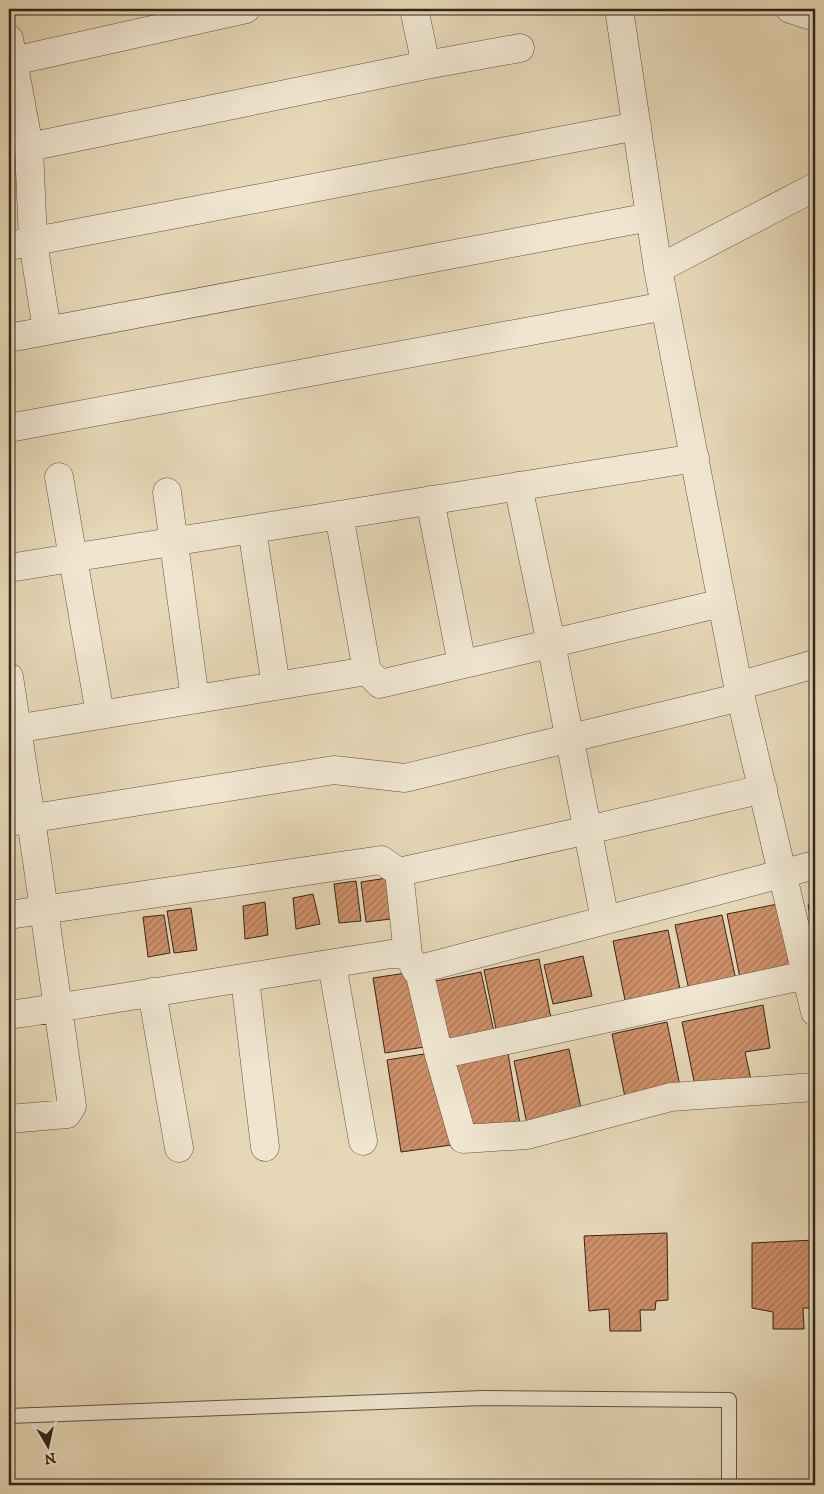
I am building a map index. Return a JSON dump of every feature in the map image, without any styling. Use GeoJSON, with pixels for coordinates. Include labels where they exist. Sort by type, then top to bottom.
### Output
{"type":"FeatureCollection","features":[{"type":"Feature","properties":{"kind":"street"},"geometry":{"type":"LineString","coordinates":[[47,330],[21,244],[29,147],[10,47],[172,17],[246,9]]}},
{"type":"Feature","properties":{"kind":"street"},"geometry":{"type":"LineString","coordinates":[[414,9],[426,65]]}},
{"type":"Feature","properties":{"kind":"street"},"geometry":{"type":"LineString","coordinates":[[619,9],[658,269],[739,692],[815,1012]]}},
{"type":"Feature","properties":{"kind":"street"},"geometry":{"type":"LineString","coordinates":[[790,9],[815,17]]}},
{"type":"Feature","properties":{"kind":"street"},"geometry":{"type":"LineString","coordinates":[[29,147],[426,65],[520,48]]}},
{"type":"Feature","properties":{"kind":"street"},"geometry":{"type":"LineString","coordinates":[[21,244],[636,126]]}},
{"type":"Feature","properties":{"kind":"street"},"geometry":{"type":"LineString","coordinates":[[658,269],[815,187]]}},
{"type":"Feature","properties":{"kind":"street"},"geometry":{"type":"LineString","coordinates":[[9,338],[650,217]]}},
{"type":"Feature","properties":{"kind":"street"},"geometry":{"type":"LineString","coordinates":[[9,428],[665,306]]}},
{"type":"Feature","properties":{"kind":"street"},"geometry":{"type":"LineString","coordinates":[[9,568],[695,458]]}},
{"type":"Feature","properties":{"kind":"street"},"geometry":{"type":"LineString","coordinates":[[59,477],[100,714]]}},
{"type":"Feature","properties":{"kind":"street"},"geometry":{"type":"LineString","coordinates":[[518,486],[605,920]]}},
{"type":"Feature","properties":{"kind":"street"},"geometry":{"type":"LineString","coordinates":[[167,492],[172,542],[195,699]]}},
{"type":"Feature","properties":{"kind":"street"},"geometry":{"type":"LineString","coordinates":[[430,500],[462,664]]}},
{"type":"Feature","properties":{"kind":"street"},"geometry":{"type":"LineString","coordinates":[[339,515],[367,671],[380,684],[722,603]]}},
{"type":"Feature","properties":{"kind":"street"},"geometry":{"type":"LineString","coordinates":[[252,530],[276,686]]}},
{"type":"Feature","properties":{"kind":"street"},"geometry":{"type":"LineString","coordinates":[[20,820],[334,770],[405,778],[570,738],[739,692],[815,664]]}},
{"type":"Feature","properties":{"kind":"street"},"geometry":{"type":"LineString","coordinates":[[12,729],[367,671]]}},
{"type":"Feature","properties":{"kind":"street"},"geometry":{"type":"LineString","coordinates":[[9,676],[20,820],[44,909],[72,1106],[67,1114],[9,1119]]}},
{"type":"Feature","properties":{"kind":"street"},"geometry":{"type":"LineString","coordinates":[[9,915],[381,860],[399,872],[588,830],[763,788]]}},
{"type":"Feature","properties":{"kind":"street"},"geometry":{"type":"LineString","coordinates":[[9,1015],[245,979],[391,954],[412,962],[605,920],[815,865]]}},
{"type":"Feature","properties":{"kind":"street"},"geometry":{"type":"LineString","coordinates":[[399,872],[412,962],[419,971],[439,1055],[463,1139],[527,1135],[671,1097],[815,1087]]}},
{"type":"Feature","properties":{"kind":"street"},"geometry":{"type":"LineString","coordinates":[[332,964],[364,1141]]}},
{"type":"Feature","properties":{"kind":"street"},"geometry":{"type":"LineString","coordinates":[[439,1055],[806,975]]}},
{"type":"Feature","properties":{"kind":"street"},"geometry":{"type":"LineString","coordinates":[[245,979],[265,1147]]}},
{"type":"Feature","properties":{"kind":"street"},"geometry":{"type":"LineString","coordinates":[[152,992],[178,1148]]}},
{"type":"Feature","properties":{"kind":"lane"},"geometry":{"type":"LineString","coordinates":[[9,1416],[483,1398],[729,1400],[729,1485]]}},
{"type":"Feature","properties":{"kind":"building"},"geometry":{"type":"Polygon","coordinates":[[[387,878],[391,919],[366,922],[361,882],[387,878]]]}},
{"type":"Feature","properties":{"kind":"building"},"geometry":{"type":"Polygon","coordinates":[[[356,881],[361,921],[339,923],[334,884],[356,881]]]}},
{"type":"Feature","properties":{"kind":"building"},"geometry":{"type":"Polygon","coordinates":[[[313,894],[320,924],[296,929],[293,898],[313,894]]]}},
{"type":"Feature","properties":{"kind":"building"},"geometry":{"type":"Polygon","coordinates":[[[265,902],[268,935],[245,939],[243,906],[265,902]]]}},
{"type":"Feature","properties":{"kind":"building"},"geometry":{"type":"Polygon","coordinates":[[[783,903],[797,972],[741,983],[727,914],[783,903]]]}},
{"type":"Feature","properties":{"kind":"building"},"geometry":{"type":"Polygon","coordinates":[[[815,903],[815,939],[808,905],[815,903]]]}},
{"type":"Feature","properties":{"kind":"building"},"geometry":{"type":"Polygon","coordinates":[[[191,908],[197,950],[174,953],[167,911],[191,908]]]}},
{"type":"Feature","properties":{"kind":"building"},"geometry":{"type":"Polygon","coordinates":[[[164,915],[170,953],[148,957],[143,917],[164,915]]]}},
{"type":"Feature","properties":{"kind":"building"},"geometry":{"type":"Polygon","coordinates":[[[722,915],[737,985],[690,995],[675,925],[722,915]]]}},
{"type":"Feature","properties":{"kind":"building"},"geometry":{"type":"Polygon","coordinates":[[[668,930],[682,999],[627,1010],[613,941],[668,930]]]}},
{"type":"Feature","properties":{"kind":"building"},"geometry":{"type":"Polygon","coordinates":[[[583,956],[592,996],[553,1004],[544,965],[583,956]]]}},
{"type":"Feature","properties":{"kind":"building"},"geometry":{"type":"Polygon","coordinates":[[[539,959],[553,1028],[498,1039],[484,970],[539,959]]]}},
{"type":"Feature","properties":{"kind":"building"},"geometry":{"type":"Polygon","coordinates":[[[419,971],[431,1046],[385,1053],[373,978],[419,971]]]}},
{"type":"Feature","properties":{"kind":"building"},"geometry":{"type":"Polygon","coordinates":[[[481,972],[496,1041],[441,1052],[426,983],[481,972]]]}},
{"type":"Feature","properties":{"kind":"building"},"geometry":{"type":"Polygon","coordinates":[[[763,1005],[770,1048],[745,1052],[751,1080],[696,1091],[682,1022],[763,1005]]]}},
{"type":"Feature","properties":{"kind":"building"},"geometry":{"type":"Polygon","coordinates":[[[667,1022],[681,1091],[626,1102],[612,1034],[667,1022]]]}},
{"type":"Feature","properties":{"kind":"building"},"geometry":{"type":"Polygon","coordinates":[[[569,1049],[583,1118],[528,1129],[514,1061],[569,1049]]]}},
{"type":"Feature","properties":{"kind":"building"},"geometry":{"type":"Polygon","coordinates":[[[436,1052],[451,1145],[401,1152],[387,1060],[436,1052]]]}},
{"type":"Feature","properties":{"kind":"building"},"geometry":{"type":"Polygon","coordinates":[[[508,1053],[521,1130],[467,1133],[453,1064],[508,1053]]]}},
{"type":"Feature","properties":{"kind":"building"},"geometry":{"type":"Polygon","coordinates":[[[667,1233],[668,1300],[656,1301],[655,1310],[640,1310],[641,1331],[610,1331],[609,1309],[589,1311],[584,1236],[667,1233]]]}},
{"type":"Feature","properties":{"kind":"building"},"geometry":{"type":"Polygon","coordinates":[[[815,1240],[815,1308],[803,1308],[804,1329],[773,1329],[773,1312],[752,1308],[752,1243],[815,1240]]]}}]}
